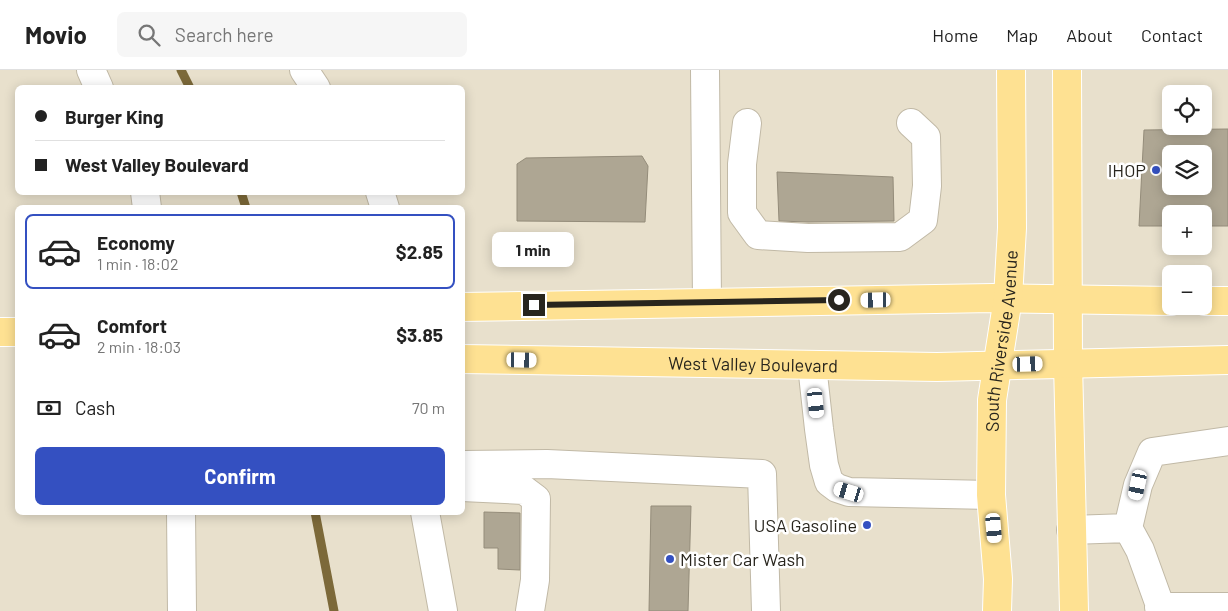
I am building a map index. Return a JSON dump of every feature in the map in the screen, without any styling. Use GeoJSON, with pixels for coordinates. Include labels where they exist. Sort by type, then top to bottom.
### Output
{"type":"FeatureCollection","features":[{"type":"Feature","properties":{"kind":"main road","name":"South Riverside Avenue"},"geometry":{"type":"LineString","coordinates":[[998,611],[998,578],[991,495],[992,400],[1008,298],[1012,228],[1012,70]]}},
{"type":"Feature","properties":{"kind":"main road"},"geometry":{"type":"LineString","coordinates":[[1067,70],[1067,300],[1055,364],[1071,530],[1074,611]]}},
{"type":"Feature","properties":{"kind":"main road"},"geometry":{"type":"LineString","coordinates":[[465,307],[1008,298],[1162,301]]}},
{"type":"Feature","properties":{"kind":"main road"},"geometry":{"type":"LineString","coordinates":[[1212,301],[1228,301]]}},
{"type":"Feature","properties":{"kind":"main road"},"geometry":{"type":"LineString","coordinates":[[0,332],[15,332]]}},
{"type":"Feature","properties":{"kind":"main road","name":"West Valley Boulevard"},"geometry":{"type":"LineString","coordinates":[[465,359],[937,367],[1228,360]]}},
{"type":"Feature","properties":{"kind":"street"},"geometry":{"type":"LineString","coordinates":[[90,70],[98,85]]}},
{"type":"Feature","properties":{"kind":"street"},"geometry":{"type":"LineString","coordinates":[[304,70],[314,85]]}},
{"type":"Feature","properties":{"kind":"street"},"geometry":{"type":"LineString","coordinates":[[705,70],[707,302]]}},
{"type":"Feature","properties":{"kind":"street"},"geometry":{"type":"LineString","coordinates":[[747,122],[742,164],[742,213],[758,235],[808,238],[900,237],[923,220],[927,186],[926,138],[911,124]]}},
{"type":"Feature","properties":{"kind":"street"},"geometry":{"type":"LineString","coordinates":[[812,365],[819,429],[829,482],[837,488],[849,492],[991,495]]}},
{"type":"Feature","properties":{"kind":"street"},"geometry":{"type":"LineString","coordinates":[[1228,441],[1152,452],[1138,485],[1128,528],[1140,550],[1161,609],[1228,606]]}},
{"type":"Feature","properties":{"kind":"street"},"geometry":{"type":"LineString","coordinates":[[465,465],[546,464],[762,474],[766,611]]}},
{"type":"Feature","properties":{"kind":"street"},"geometry":{"type":"LineString","coordinates":[[465,487],[524,490],[536,499],[535,580],[530,611]]}},
{"type":"Feature","properties":{"kind":"street"},"geometry":{"type":"LineString","coordinates":[[182,515],[182,611]]}},
{"type":"Feature","properties":{"kind":"street"},"geometry":{"type":"LineString","coordinates":[[426,515],[443,611]]}},
{"type":"Feature","properties":{"kind":"street"},"geometry":{"type":"LineString","coordinates":[[1071,530],[1128,528]]}},
{"type":"Feature","properties":{"kind":"street"},"geometry":{"type":"LineString","coordinates":[[535,580],[546,611]]}},
{"type":"Feature","properties":{"kind":"building","name":"IHOP"},"geometry":{"type":"Polygon","coordinates":[[[1212,129],[1228,129],[1228,226],[1212,226],[1212,205],[1162,205],[1162,226],[1139,226],[1144,130],[1162,130],[1162,135],[1212,135],[1212,129]]]}},
{"type":"Feature","properties":{"kind":"building"},"geometry":{"type":"Polygon","coordinates":[[[642,156],[648,166],[645,222],[517,221],[517,164],[526,158],[642,156]]]}},
{"type":"Feature","properties":{"kind":"building"},"geometry":{"type":"Polygon","coordinates":[[[777,172],[893,177],[894,221],[779,221],[777,172]]]}},
{"type":"Feature","properties":{"kind":"building","name":"Mister Car Wash"},"geometry":{"type":"Polygon","coordinates":[[[651,506],[691,506],[688,611],[649,611],[651,506]]]}},
{"type":"Feature","properties":{"kind":"building"},"geometry":{"type":"Polygon","coordinates":[[[484,512],[520,513],[520,570],[498,569],[498,548],[484,548],[484,512]]]}},
{"type":"Feature","properties":{"kind":"waterway"},"geometry":{"type":"LineString","coordinates":[[181,70],[188,85]]}},
{"type":"Feature","properties":{"kind":"waterway"},"geometry":{"type":"LineString","coordinates":[[242,195],[245,205]]}},
{"type":"Feature","properties":{"kind":"waterway"},"geometry":{"type":"LineString","coordinates":[[316,515],[334,611]]}},
{"type":"Feature","properties":{"kind":"place","name":"IHOP"},"geometry":{"type":"Point","coordinates":[1156,170]}},
{"type":"Feature","properties":{"kind":"place","name":"USA Gasoline"},"geometry":{"type":"Point","coordinates":[867,525]}},
{"type":"Feature","properties":{"kind":"place","name":"Mister Car Wash"},"geometry":{"type":"Point","coordinates":[670,559]}},
{"type":"Feature","properties":{"kind":"route"},"geometry":{"type":"LineString","coordinates":[[534,305],[839,300]]}}]}
